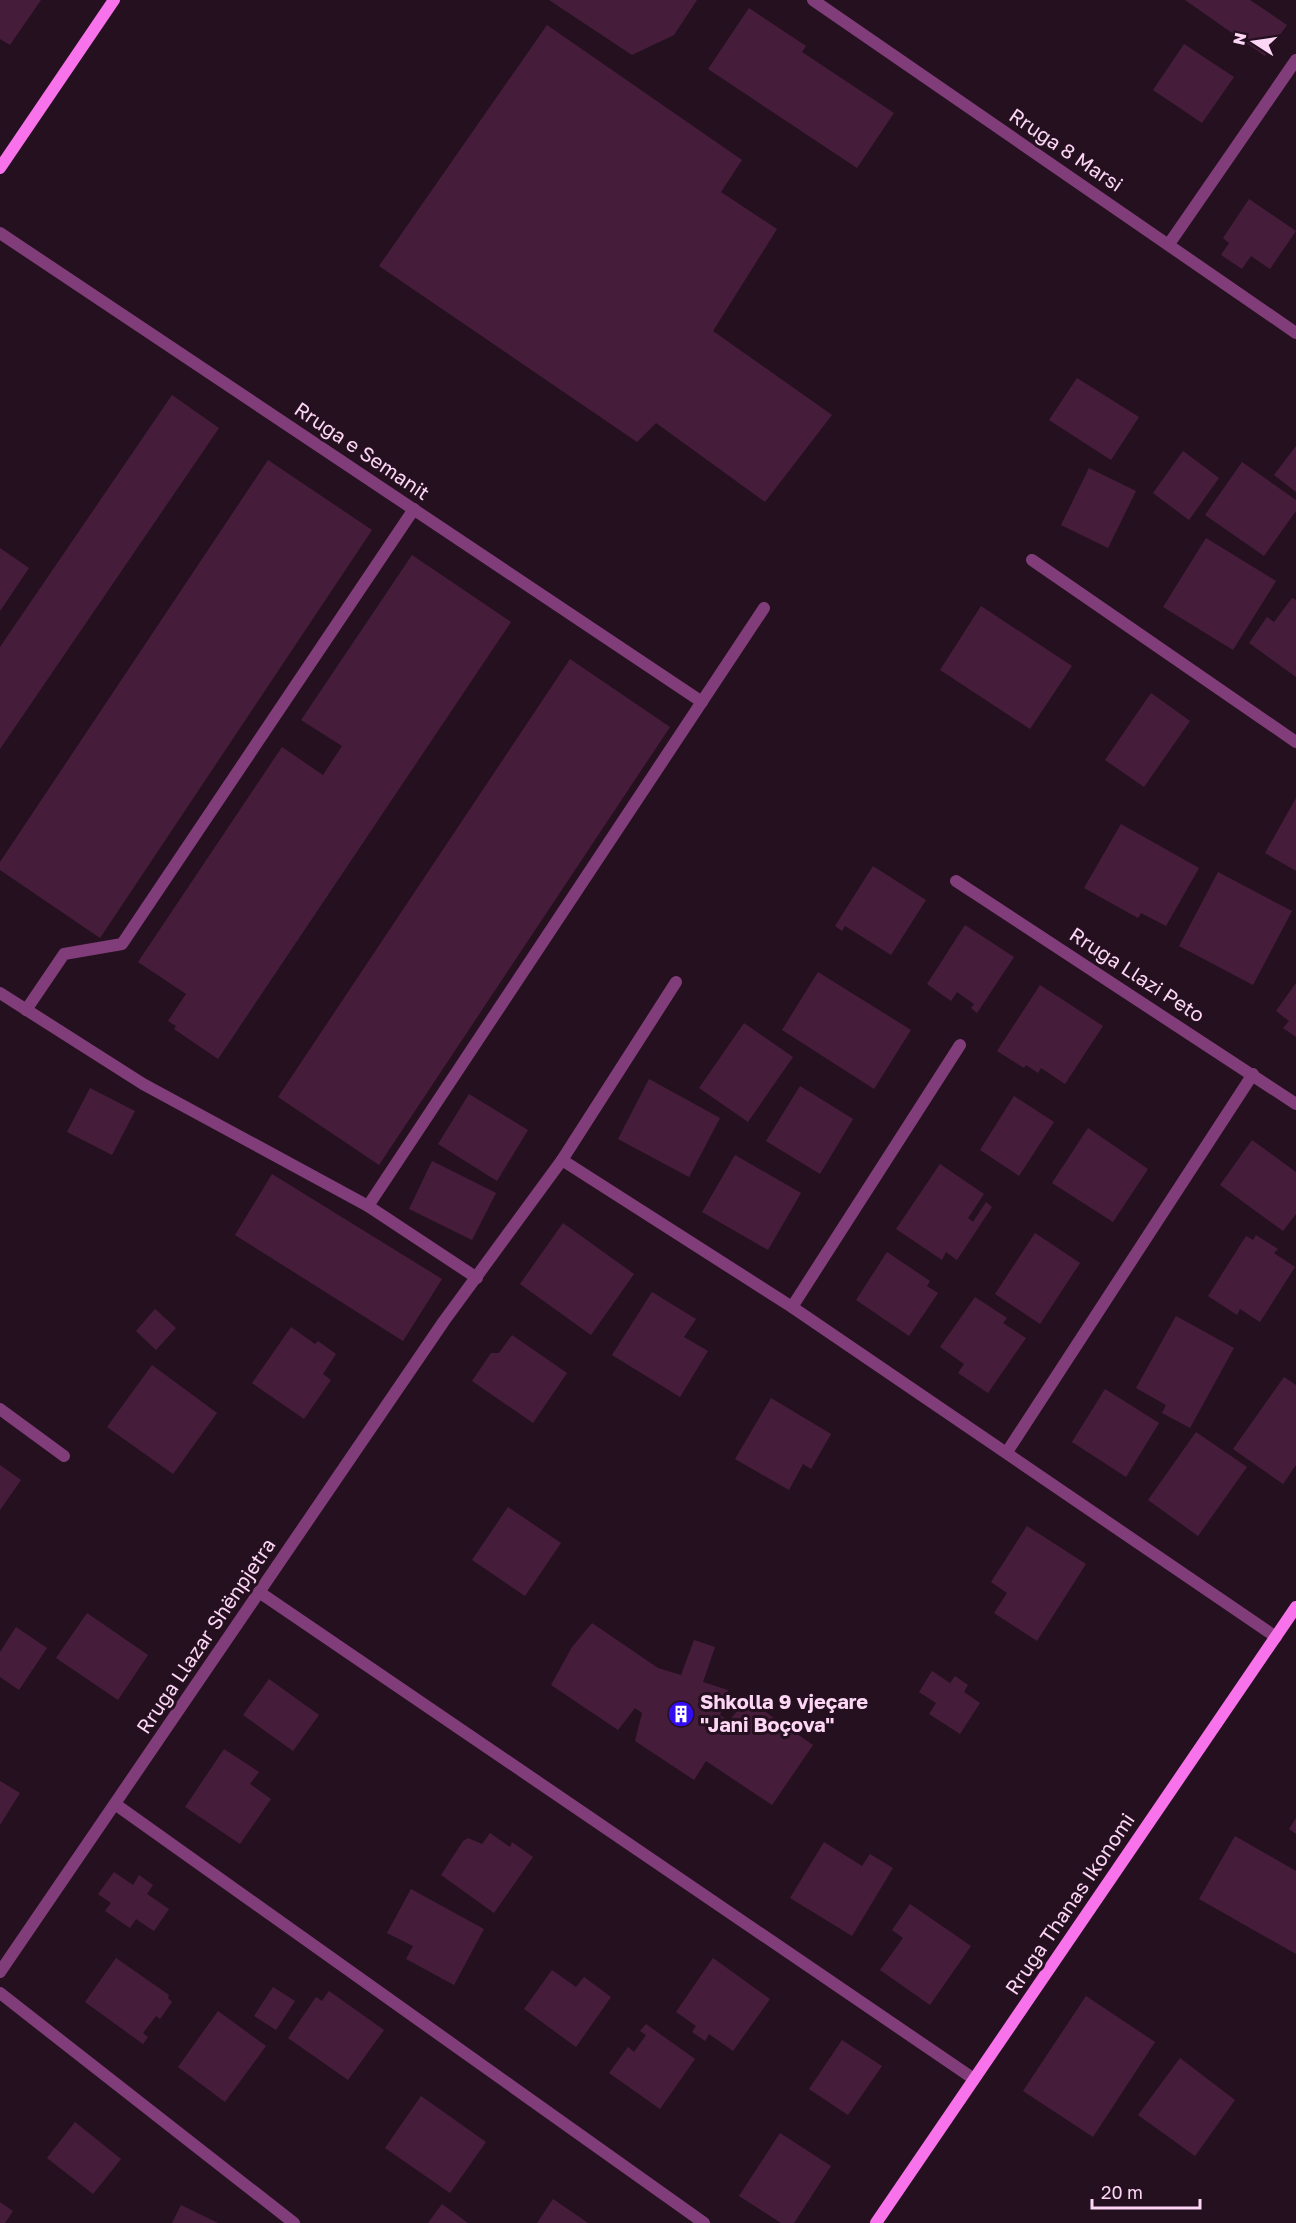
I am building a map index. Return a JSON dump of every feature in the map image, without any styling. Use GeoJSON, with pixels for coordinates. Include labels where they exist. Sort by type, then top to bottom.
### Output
{"type":"FeatureCollection","features":[{"type":"Feature","properties":{"kind":"street"},"geometry":{"type":"LineString","coordinates":[[0,168],[114,0]]}},
{"type":"Feature","properties":{"kind":"street","name":"Rruga 8 Marsi"},"geometry":{"type":"LineString","coordinates":[[813,0],[1296,333]]}},
{"type":"Feature","properties":{"kind":"street"},"geometry":{"type":"LineString","coordinates":[[1169,244],[1296,60]]}},
{"type":"Feature","properties":{"kind":"street","name":"Rruga e Semanit"},"geometry":{"type":"LineString","coordinates":[[0,233],[702,702]]}},
{"type":"Feature","properties":{"kind":"street"},"geometry":{"type":"LineString","coordinates":[[26,1010],[64,954],[122,944],[414,509]]}},
{"type":"Feature","properties":{"kind":"street"},"geometry":{"type":"LineString","coordinates":[[1032,560],[1296,742]]}},
{"type":"Feature","properties":{"kind":"street"},"geometry":{"type":"LineString","coordinates":[[368,1206],[764,608]]}},
{"type":"Feature","properties":{"kind":"street","name":"Rruga Llazi Peto"},"geometry":{"type":"LineString","coordinates":[[956,881],[1296,1104]]}},
{"type":"Feature","properties":{"kind":"street","name":"Rruga Llazar Shënpjetra"},"geometry":{"type":"LineString","coordinates":[[0,1972],[444,1321],[562,1160],[676,982]]}},
{"type":"Feature","properties":{"kind":"street"},"geometry":{"type":"LineString","coordinates":[[0,993],[143,1084],[368,1206],[477,1278]]}},
{"type":"Feature","properties":{"kind":"street"},"geometry":{"type":"LineString","coordinates":[[792,1307],[960,1045]]}},
{"type":"Feature","properties":{"kind":"street"},"geometry":{"type":"LineString","coordinates":[[1007,1452],[1253,1074]]}},
{"type":"Feature","properties":{"kind":"street"},"geometry":{"type":"LineString","coordinates":[[562,1160],[792,1307],[1276,1638]]}},
{"type":"Feature","properties":{"kind":"street"},"geometry":{"type":"LineString","coordinates":[[0,1409],[64,1456]]}},
{"type":"Feature","properties":{"kind":"street"},"geometry":{"type":"LineString","coordinates":[[259,1592],[974,2079]]}},
{"type":"Feature","properties":{"kind":"street","name":"Rruga Thanas Ikonomi"},"geometry":{"type":"LineString","coordinates":[[876,2223],[1296,1607]]}},
{"type":"Feature","properties":{"kind":"street"},"geometry":{"type":"LineString","coordinates":[[115,1804],[704,2223]]}},
{"type":"Feature","properties":{"kind":"street"},"geometry":{"type":"LineString","coordinates":[[0,1993],[294,2223]]}},
{"type":"Feature","properties":{"kind":"building"},"geometry":{"type":"Polygon","coordinates":[[[0,0],[41,0],[10,45],[0,39],[0,0]]]}},
{"type":"Feature","properties":{"kind":"building"},"geometry":{"type":"Polygon","coordinates":[[[549,0],[697,0],[674,35],[632,55],[549,0]]]}},
{"type":"Feature","properties":{"kind":"building"},"geometry":{"type":"Polygon","coordinates":[[[1185,0],[1250,0],[1287,25],[1265,56],[1185,0]]]}},
{"type":"Feature","properties":{"kind":"building"},"geometry":{"type":"Polygon","coordinates":[[[749,8],[806,46],[802,52],[894,113],[857,168],[708,69],[749,8]]]}},
{"type":"Feature","properties":{"kind":"building"},"geometry":{"type":"Polygon","coordinates":[[[547,25],[742,160],[721,192],[777,229],[713,331],[832,415],[765,502],[656,423],[637,442],[379,266],[547,25]]]}},
{"type":"Feature","properties":{"kind":"building"},"geometry":{"type":"Polygon","coordinates":[[[1184,44],[1234,77],[1202,123],[1153,90],[1184,44]]]}},
{"type":"Feature","properties":{"kind":"building"},"geometry":{"type":"Polygon","coordinates":[[[1249,199],[1296,231],[1270,269],[1251,256],[1242,269],[1221,255],[1229,243],[1223,238],[1249,199]]]}},
{"type":"Feature","properties":{"kind":"building"},"geometry":{"type":"Polygon","coordinates":[[[1077,378],[1139,417],[1111,460],[1049,420],[1077,378]]]}},
{"type":"Feature","properties":{"kind":"building"},"geometry":{"type":"Polygon","coordinates":[[[172,395],[219,428],[0,749],[0,647],[172,395]]]}},
{"type":"Feature","properties":{"kind":"building"},"geometry":{"type":"Polygon","coordinates":[[[1296,446],[1296,492],[1274,475],[1296,446]]]}},
{"type":"Feature","properties":{"kind":"building"},"geometry":{"type":"Polygon","coordinates":[[[1183,451],[1219,478],[1189,520],[1153,493],[1183,451]]]}},
{"type":"Feature","properties":{"kind":"building"},"geometry":{"type":"Polygon","coordinates":[[[268,460],[372,530],[100,938],[0,870],[0,862],[268,460]]]}},
{"type":"Feature","properties":{"kind":"building"},"geometry":{"type":"Polygon","coordinates":[[[1242,462],[1296,500],[1296,511],[1264,556],[1205,515],[1242,462]]]}},
{"type":"Feature","properties":{"kind":"building"},"geometry":{"type":"Polygon","coordinates":[[[1089,468],[1136,491],[1108,548],[1061,525],[1089,468]]]}},
{"type":"Feature","properties":{"kind":"building"},"geometry":{"type":"Polygon","coordinates":[[[1206,538],[1276,581],[1233,650],[1163,607],[1206,538]]]}},
{"type":"Feature","properties":{"kind":"building"},"geometry":{"type":"Polygon","coordinates":[[[0,548],[29,568],[0,611],[0,548]]]}},
{"type":"Feature","properties":{"kind":"building"},"geometry":{"type":"Polygon","coordinates":[[[412,555],[511,622],[218,1059],[174,1029],[176,1026],[168,1021],[186,994],[138,962],[282,747],[323,775],[342,746],[301,720],[412,555]]]}},
{"type":"Feature","properties":{"kind":"building"},"geometry":{"type":"Polygon","coordinates":[[[1292,598],[1296,600],[1296,677],[1249,643],[1267,617],[1274,622],[1292,598]]]}},
{"type":"Feature","properties":{"kind":"building"},"geometry":{"type":"Polygon","coordinates":[[[981,606],[1072,666],[1030,729],[940,670],[981,606]]]}},
{"type":"Feature","properties":{"kind":"building"},"geometry":{"type":"Polygon","coordinates":[[[570,659],[670,727],[379,1165],[278,1097],[570,659]]]}},
{"type":"Feature","properties":{"kind":"building"},"geometry":{"type":"Polygon","coordinates":[[[1151,693],[1190,721],[1144,787],[1105,760],[1151,693]]]}},
{"type":"Feature","properties":{"kind":"building"},"geometry":{"type":"Polygon","coordinates":[[[1296,798],[1296,871],[1265,853],[1296,798]]]}},
{"type":"Feature","properties":{"kind":"building"},"geometry":{"type":"Polygon","coordinates":[[[1121,824],[1199,868],[1166,926],[1141,913],[1138,918],[1084,888],[1121,824]]]}},
{"type":"Feature","properties":{"kind":"building"},"geometry":{"type":"Polygon","coordinates":[[[873,866],[926,900],[891,955],[845,926],[842,931],[835,926],[873,866]]]}},
{"type":"Feature","properties":{"kind":"building"},"geometry":{"type":"Polygon","coordinates":[[[1218,872],[1292,911],[1253,985],[1179,946],[1218,872]]]}},
{"type":"Feature","properties":{"kind":"building"},"geometry":{"type":"Polygon","coordinates":[[[965,925],[1014,957],[977,1013],[971,1008],[974,1004],[957,992],[951,1001],[927,984],[965,925]]]}},
{"type":"Feature","properties":{"kind":"building"},"geometry":{"type":"Polygon","coordinates":[[[818,972],[911,1030],[874,1089],[782,1030],[818,972]]]}},
{"type":"Feature","properties":{"kind":"building"},"geometry":{"type":"Polygon","coordinates":[[[1296,983],[1296,1037],[1283,1028],[1289,1021],[1276,1011],[1296,983]]]}},
{"type":"Feature","properties":{"kind":"building"},"geometry":{"type":"Polygon","coordinates":[[[1040,985],[1103,1026],[1065,1084],[1041,1068],[1038,1073],[1026,1065],[1024,1068],[997,1051],[1040,985]]]}},
{"type":"Feature","properties":{"kind":"building"},"geometry":{"type":"Polygon","coordinates":[[[744,1023],[793,1057],[748,1122],[699,1088],[744,1023]]]}},
{"type":"Feature","properties":{"kind":"building"},"geometry":{"type":"Polygon","coordinates":[[[649,1079],[720,1118],[689,1177],[618,1139],[649,1079]]]}},
{"type":"Feature","properties":{"kind":"building"},"geometry":{"type":"Polygon","coordinates":[[[800,1086],[853,1119],[820,1174],[766,1141],[800,1086]]]}},
{"type":"Feature","properties":{"kind":"building"},"geometry":{"type":"Polygon","coordinates":[[[90,1088],[135,1111],[112,1155],[67,1132],[90,1088]]]}},
{"type":"Feature","properties":{"kind":"building"},"geometry":{"type":"Polygon","coordinates":[[[469,1094],[528,1130],[497,1181],[438,1144],[469,1094]]]}},
{"type":"Feature","properties":{"kind":"building"},"geometry":{"type":"Polygon","coordinates":[[[1014,1096],[1054,1122],[1019,1176],[980,1150],[1014,1096]]]}},
{"type":"Feature","properties":{"kind":"building"},"geometry":{"type":"Polygon","coordinates":[[[1088,1128],[1148,1169],[1113,1222],[1052,1183],[1088,1128]]]}},
{"type":"Feature","properties":{"kind":"building"},"geometry":{"type":"Polygon","coordinates":[[[1252,1140],[1296,1172],[1296,1214],[1283,1231],[1220,1185],[1252,1140]]]}},
{"type":"Feature","properties":{"kind":"building"},"geometry":{"type":"Polygon","coordinates":[[[735,1155],[801,1193],[768,1250],[702,1212],[735,1155]]]}},
{"type":"Feature","properties":{"kind":"building"},"geometry":{"type":"Polygon","coordinates":[[[432,1161],[496,1193],[472,1240],[409,1209],[432,1161]]]}},
{"type":"Feature","properties":{"kind":"building"},"geometry":{"type":"Polygon","coordinates":[[[940,1164],[984,1194],[968,1218],[973,1222],[986,1202],[992,1207],[957,1260],[946,1252],[942,1260],[896,1229],[940,1164]]]}},
{"type":"Feature","properties":{"kind":"building"},"geometry":{"type":"Polygon","coordinates":[[[272,1174],[442,1279],[403,1341],[235,1235],[272,1174]]]}},
{"type":"Feature","properties":{"kind":"building"},"geometry":{"type":"Polygon","coordinates":[[[563,1223],[634,1274],[591,1335],[520,1284],[563,1223]]]}},
{"type":"Feature","properties":{"kind":"building"},"geometry":{"type":"Polygon","coordinates":[[[1035,1233],[1080,1263],[1040,1324],[995,1294],[1035,1233]]]}},
{"type":"Feature","properties":{"kind":"building"},"geometry":{"type":"Polygon","coordinates":[[[1256,1235],[1278,1249],[1274,1253],[1295,1267],[1260,1322],[1240,1309],[1237,1315],[1208,1296],[1246,1236],[1253,1240],[1256,1235]]]}},
{"type":"Feature","properties":{"kind":"building"},"geometry":{"type":"Polygon","coordinates":[[[887,1252],[930,1281],[927,1286],[938,1293],[909,1336],[856,1300],[887,1252]]]}},
{"type":"Feature","properties":{"kind":"building"},"geometry":{"type":"Polygon","coordinates":[[[652,1292],[696,1319],[684,1337],[708,1351],[680,1397],[612,1355],[652,1292]]]}},
{"type":"Feature","properties":{"kind":"building"},"geometry":{"type":"Polygon","coordinates":[[[975,1297],[1007,1318],[1003,1323],[1026,1338],[988,1393],[958,1373],[964,1364],[940,1347],[975,1297]]]}},
{"type":"Feature","properties":{"kind":"building"},"geometry":{"type":"Polygon","coordinates":[[[155,1309],[176,1328],[156,1350],[136,1331],[155,1309]]]}},
{"type":"Feature","properties":{"kind":"building"},"geometry":{"type":"Polygon","coordinates":[[[1176,1316],[1234,1348],[1190,1428],[1162,1413],[1166,1405],[1136,1388],[1176,1316]]]}},
{"type":"Feature","properties":{"kind":"building"},"geometry":{"type":"Polygon","coordinates":[[[291,1327],[315,1344],[318,1341],[336,1354],[323,1374],[331,1380],[304,1419],[252,1383],[291,1327]]]}},
{"type":"Feature","properties":{"kind":"building"},"geometry":{"type":"Polygon","coordinates":[[[512,1335],[567,1373],[533,1423],[472,1381],[491,1353],[499,1353],[512,1335]]]}},
{"type":"Feature","properties":{"kind":"building"},"geometry":{"type":"Polygon","coordinates":[[[152,1365],[217,1413],[173,1474],[107,1427],[152,1365]]]}},
{"type":"Feature","properties":{"kind":"building"},"geometry":{"type":"Polygon","coordinates":[[[1284,1377],[1296,1385],[1296,1465],[1283,1484],[1233,1449],[1284,1377]]]}},
{"type":"Feature","properties":{"kind":"building"},"geometry":{"type":"Polygon","coordinates":[[[1105,1389],[1159,1423],[1126,1477],[1072,1442],[1105,1389]]]}},
{"type":"Feature","properties":{"kind":"building"},"geometry":{"type":"Polygon","coordinates":[[[771,1398],[831,1434],[811,1469],[803,1464],[789,1490],[735,1459],[771,1398]]]}},
{"type":"Feature","properties":{"kind":"building"},"geometry":{"type":"Polygon","coordinates":[[[1196,1432],[1247,1467],[1198,1536],[1148,1500],[1196,1432]]]}},
{"type":"Feature","properties":{"kind":"building"},"geometry":{"type":"Polygon","coordinates":[[[0,1465],[21,1480],[0,1510],[0,1465]]]}},
{"type":"Feature","properties":{"kind":"building"},"geometry":{"type":"Polygon","coordinates":[[[508,1507],[561,1543],[525,1596],[472,1560],[508,1507]]]}},
{"type":"Feature","properties":{"kind":"building"},"geometry":{"type":"Polygon","coordinates":[[[1027,1526],[1086,1564],[1037,1641],[994,1613],[1007,1593],[991,1582],[1027,1526]]]}},
{"type":"Feature","properties":{"kind":"building"},"geometry":{"type":"Polygon","coordinates":[[[87,1613],[148,1655],[118,1700],[56,1658],[87,1613]]]}},
{"type":"Feature","properties":{"kind":"building","name":"Shkolla 9 vjeçare \"Jani Boçova\""},"geometry":{"type":"Polygon","coordinates":[[[592,1623],[658,1668],[681,1675],[694,1640],[715,1647],[703,1682],[728,1690],[720,1715],[729,1721],[747,1699],[813,1745],[772,1805],[706,1761],[694,1780],[635,1741],[642,1713],[635,1708],[618,1730],[551,1685],[572,1647],[592,1623]]]}},
{"type":"Feature","properties":{"kind":"building"},"geometry":{"type":"Polygon","coordinates":[[[16,1627],[47,1648],[19,1690],[0,1677],[0,1652],[16,1627]]]}},
{"type":"Feature","properties":{"kind":"building"},"geometry":{"type":"Polygon","coordinates":[[[932,1671],[950,1683],[955,1676],[968,1685],[964,1692],[980,1703],[960,1734],[929,1714],[936,1703],[919,1692],[932,1671]]]}},
{"type":"Feature","properties":{"kind":"building"},"geometry":{"type":"Polygon","coordinates":[[[269,1679],[319,1715],[293,1751],[243,1715],[269,1679]]]}},
{"type":"Feature","properties":{"kind":"building"},"geometry":{"type":"Polygon","coordinates":[[[224,1749],[259,1772],[250,1784],[271,1799],[240,1844],[185,1807],[224,1749]]]}},
{"type":"Feature","properties":{"kind":"building"},"geometry":{"type":"Polygon","coordinates":[[[0,1781],[20,1793],[0,1825],[0,1781]]]}},
{"type":"Feature","properties":{"kind":"building"},"geometry":{"type":"Polygon","coordinates":[[[1296,1818],[1296,1834],[1289,1829],[1296,1818]]]}},
{"type":"Feature","properties":{"kind":"building"},"geometry":{"type":"Polygon","coordinates":[[[490,1833],[510,1847],[512,1842],[533,1857],[494,1913],[441,1875],[463,1841],[468,1838],[482,1844],[490,1833]]]}},
{"type":"Feature","properties":{"kind":"building"},"geometry":{"type":"Polygon","coordinates":[[[1235,1836],[1296,1871],[1296,1954],[1199,1899],[1235,1836]]]}},
{"type":"Feature","properties":{"kind":"building"},"geometry":{"type":"Polygon","coordinates":[[[824,1842],[862,1866],[870,1854],[893,1868],[852,1936],[790,1898],[824,1842]]]}},
{"type":"Feature","properties":{"kind":"building"},"geometry":{"type":"Polygon","coordinates":[[[114,1872],[133,1885],[139,1875],[153,1885],[147,1894],[169,1909],[154,1931],[136,1919],[130,1928],[105,1911],[111,1903],[98,1894],[114,1872]]]}},
{"type":"Feature","properties":{"kind":"building"},"geometry":{"type":"Polygon","coordinates":[[[411,1889],[484,1929],[454,1985],[406,1959],[413,1946],[387,1933],[411,1889]]]}},
{"type":"Feature","properties":{"kind":"building"},"geometry":{"type":"Polygon","coordinates":[[[910,1904],[971,1946],[930,2005],[880,1970],[903,1938],[892,1930],[910,1904]]]}},
{"type":"Feature","properties":{"kind":"building"},"geometry":{"type":"Polygon","coordinates":[[[116,1958],[169,1995],[168,1998],[172,2002],[160,2019],[156,2016],[143,2033],[148,2037],[143,2044],[85,2002],[116,1958]]]}},
{"type":"Feature","properties":{"kind":"building"},"geometry":{"type":"Polygon","coordinates":[[[713,1958],[770,1999],[733,2051],[709,2034],[705,2041],[692,2032],[696,2026],[676,2012],[713,1958]]]}},
{"type":"Feature","properties":{"kind":"building"},"geometry":{"type":"Polygon","coordinates":[[[552,1970],[576,1987],[584,1977],[611,1997],[576,2047],[524,2009],[552,1970]]]}},
{"type":"Feature","properties":{"kind":"building"},"geometry":{"type":"Polygon","coordinates":[[[273,1987],[295,2001],[276,2030],[254,2016],[273,1987]]]}},
{"type":"Feature","properties":{"kind":"building"},"geometry":{"type":"Polygon","coordinates":[[[329,1991],[384,2030],[348,2080],[288,2038],[316,1997],[322,2001],[329,1991]]]}},
{"type":"Feature","properties":{"kind":"building"},"geometry":{"type":"Polygon","coordinates":[[[1086,1996],[1155,2042],[1093,2137],[1023,2091],[1086,1996]]]}},
{"type":"Feature","properties":{"kind":"building"},"geometry":{"type":"Polygon","coordinates":[[[218,2011],[266,2046],[225,2102],[178,2067],[218,2011]]]}},
{"type":"Feature","properties":{"kind":"building"},"geometry":{"type":"Polygon","coordinates":[[[646,2024],[695,2059],[660,2109],[609,2073],[628,2047],[634,2052],[646,2035],[640,2031],[646,2024]]]}},
{"type":"Feature","properties":{"kind":"building"},"geometry":{"type":"Polygon","coordinates":[[[842,2040],[882,2066],[848,2115],[809,2089],[842,2040]]]}},
{"type":"Feature","properties":{"kind":"building"},"geometry":{"type":"Polygon","coordinates":[[[1180,2058],[1235,2100],[1195,2156],[1138,2115],[1180,2058]]]}},
{"type":"Feature","properties":{"kind":"building"},"geometry":{"type":"Polygon","coordinates":[[[421,2096],[486,2142],[450,2193],[385,2148],[421,2096]]]}},
{"type":"Feature","properties":{"kind":"building"},"geometry":{"type":"Polygon","coordinates":[[[75,2122],[121,2159],[93,2194],[47,2158],[75,2122]]]}},
{"type":"Feature","properties":{"kind":"building"},"geometry":{"type":"Polygon","coordinates":[[[780,2133],[831,2166],[794,2223],[781,2223],[739,2196],[780,2133]]]}},
{"type":"Feature","properties":{"kind":"building"},"geometry":{"type":"Polygon","coordinates":[[[553,2199],[588,2223],[537,2223],[553,2199]]]}},
{"type":"Feature","properties":{"kind":"building"},"geometry":{"type":"Polygon","coordinates":[[[0,2202],[13,2211],[5,2223],[0,2223],[0,2202]]]}},
{"type":"Feature","properties":{"kind":"building"},"geometry":{"type":"Polygon","coordinates":[[[442,2204],[468,2223],[428,2223],[442,2204]]]}},
{"type":"Feature","properties":{"kind":"building"},"geometry":{"type":"Polygon","coordinates":[[[181,2205],[218,2223],[172,2223],[181,2205]]]}},
{"type":"Feature","properties":{"kind":"place","name":"Shkolla 9 vjeçare \"Jani Boçova\""},"geometry":{"type":"Point","coordinates":[681,1714]}}]}
